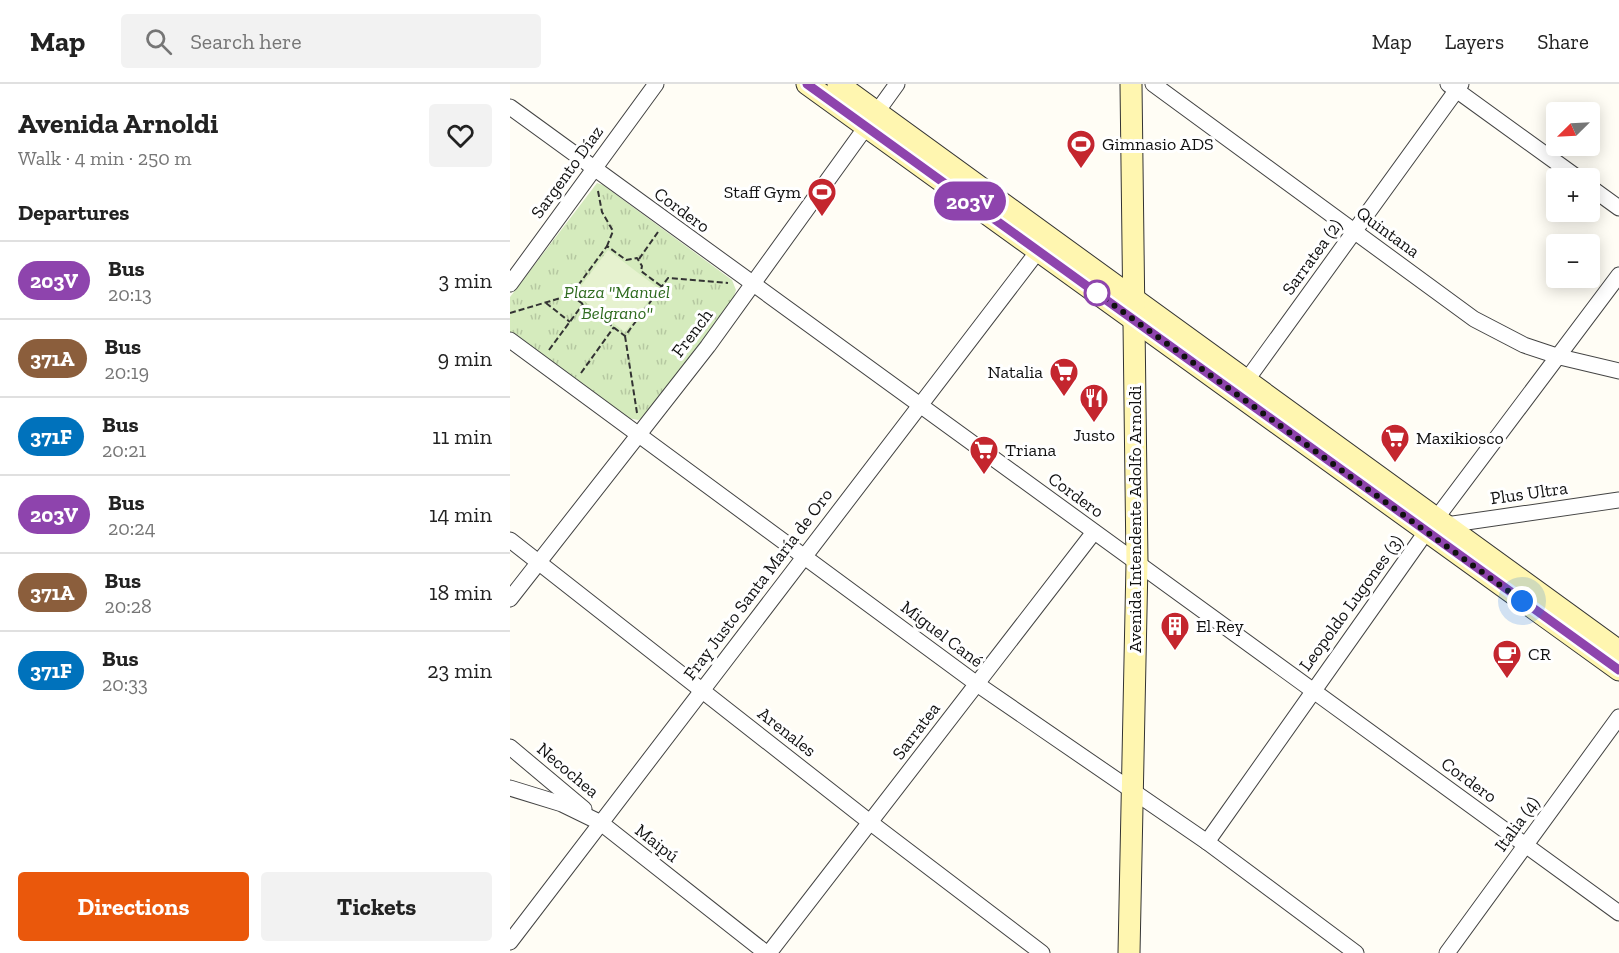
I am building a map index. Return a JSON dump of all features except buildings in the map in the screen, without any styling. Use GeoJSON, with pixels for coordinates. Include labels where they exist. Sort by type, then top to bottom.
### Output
{"type":"FeatureCollection","features":[{"type":"Feature","properties":{"kind":"main road"},"geometry":{"type":"LineString","coordinates":[[807,84],[872,119],[1241,388],[1619,651]]}},
{"type":"Feature","properties":{"kind":"main road"},"geometry":{"type":"LineString","coordinates":[[838,84],[872,119],[1038,251],[1134,309]]}},
{"type":"Feature","properties":{"kind":"main road","name":"Avenida Intendente Adolfo Arnoldi"},"geometry":{"type":"LineString","coordinates":[[1130,953],[1137,563],[1131,84]]}},
{"type":"Feature","properties":{"kind":"main road"},"geometry":{"type":"LineString","coordinates":[[1436,525],[1619,670]]}},
{"type":"Feature","properties":{"kind":"street","name":"Sargento Díaz"},"geometry":{"type":"LineString","coordinates":[[510,284],[656,84]]}},
{"type":"Feature","properties":{"kind":"street","name":"French"},"geometry":{"type":"LineString","coordinates":[[510,599],[640,435],[897,84]]}},
{"type":"Feature","properties":{"kind":"street","name":"Quintana"},"geometry":{"type":"LineString","coordinates":[[1156,85],[1474,319],[1524,345],[1560,357],[1619,371]]}},
{"type":"Feature","properties":{"kind":"street","name":"Sarratea (2)"},"geometry":{"type":"LineString","coordinates":[[1241,388],[1455,86]]}},
{"type":"Feature","properties":{"kind":"street"},"geometry":{"type":"LineString","coordinates":[[1455,86],[1565,168]]}},
{"type":"Feature","properties":{"kind":"street","name":"Cordero"},"geometry":{"type":"LineString","coordinates":[[510,107],[752,285],[1526,844],[1619,914]]}},
{"type":"Feature","properties":{"kind":"street"},"geometry":{"type":"LineString","coordinates":[[1600,194],[1619,208]]}},
{"type":"Feature","properties":{"kind":"street","name":"Fray Justo Santa María de Oro"},"geometry":{"type":"LineString","coordinates":[[510,942],[1038,251]]}},
{"type":"Feature","properties":{"kind":"street","name":"Leopoldo Lugones (3)"},"geometry":{"type":"LineString","coordinates":[[1207,842],[1312,691],[1619,276]]}},
{"type":"Feature","properties":{"kind":"street","name":"Miguel Cané"},"geometry":{"type":"LineString","coordinates":[[510,340],[977,684],[1207,842],[1356,953]]}},
{"type":"Feature","properties":{"kind":"street","name":"Plus Ultra"},"geometry":{"type":"LineString","coordinates":[[1436,525],[1619,500]]}},
{"type":"Feature","properties":{"kind":"street","name":"Sarratea"},"geometry":{"type":"LineString","coordinates":[[767,953],[871,823],[1094,532]]}},
{"type":"Feature","properties":{"kind":"street","name":"Arenales"},"geometry":{"type":"LineString","coordinates":[[510,540],[1038,952]]}},
{"type":"Feature","properties":{"kind":"street","name":"Italia (4)"},"geometry":{"type":"LineString","coordinates":[[1447,953],[1619,717]]}},
{"type":"Feature","properties":{"kind":"street","name":"Necochea"},"geometry":{"type":"LineString","coordinates":[[510,747],[601,823]]}},
{"type":"Feature","properties":{"kind":"street","name":"Maipú"},"geometry":{"type":"LineString","coordinates":[[510,788],[562,804],[601,823],[767,953]]}},
{"type":"Feature","properties":{"kind":"path"},"geometry":{"type":"LineString","coordinates":[[510,313],[571,296],[607,246],[613,231],[601,209],[594,169]]}},
{"type":"Feature","properties":{"kind":"path"},"geometry":{"type":"LineString","coordinates":[[639,259],[666,222]]}},
{"type":"Feature","properties":{"kind":"path"},"geometry":{"type":"LineString","coordinates":[[607,246],[626,260],[631,257],[639,259]]}},
{"type":"Feature","properties":{"kind":"path"},"geometry":{"type":"LineString","coordinates":[[639,259],[642,266],[641,271],[661,286]]}},
{"type":"Feature","properties":{"kind":"path"},"geometry":{"type":"LineString","coordinates":[[640,435],[626,336],[661,286],[668,278],[752,285]]}},
{"type":"Feature","properties":{"kind":"path"},"geometry":{"type":"LineString","coordinates":[[571,296],[626,336]]}},
{"type":"Feature","properties":{"kind":"path"},"geometry":{"type":"LineString","coordinates":[[546,303],[570,322]]}},
{"type":"Feature","properties":{"kind":"path"},"geometry":{"type":"LineString","coordinates":[[540,362],[583,304]]}},
{"type":"Feature","properties":{"kind":"path"},"geometry":{"type":"LineString","coordinates":[[572,385],[614,327]]}},
{"type":"Feature","properties":{"kind":"green space","name":"Plaza \"Manuel Belgrano\""},"geometry":{"type":"Polygon","coordinates":[[[597,183],[603,185],[732,280],[736,290],[733,299],[645,417],[638,420],[628,418],[510,333],[510,297],[597,183]]]}},
{"type":"Feature","properties":{"kind":"green space"},"geometry":{"type":"Polygon","coordinates":[[[608,250],[658,288],[625,332],[575,294],[608,250]]]}},
{"type":"Feature","properties":{"kind":"bus line","name":"203V"},"geometry":{"type":"LineString","coordinates":[[807,84],[1619,670]]}},
{"type":"Feature","properties":{"kind":"place","name":"Gimnasio ADS"},"geometry":{"type":"Point","coordinates":[1081,170]}},
{"type":"Feature","properties":{"kind":"place","name":"Staff Gym"},"geometry":{"type":"Point","coordinates":[822,218]}},
{"type":"Feature","properties":{"kind":"place","name":"Natalia"},"geometry":{"type":"Point","coordinates":[1064,398]}},
{"type":"Feature","properties":{"kind":"place","name":"Justo"},"geometry":{"type":"Point","coordinates":[1094,424]}},
{"type":"Feature","properties":{"kind":"place","name":"Maxikiosco"},"geometry":{"type":"Point","coordinates":[1395,464]}},
{"type":"Feature","properties":{"kind":"place","name":"Triana"},"geometry":{"type":"Point","coordinates":[984,476]}},
{"type":"Feature","properties":{"kind":"place","name":"El Rey"},"geometry":{"type":"Point","coordinates":[1175,652]}},
{"type":"Feature","properties":{"kind":"place","name":"CR"},"geometry":{"type":"Point","coordinates":[1507,680]}},
{"type":"Feature","properties":{"kind":"route"},"geometry":{"type":"LineString","coordinates":[[1097,293],[1522,601]]}}]}
